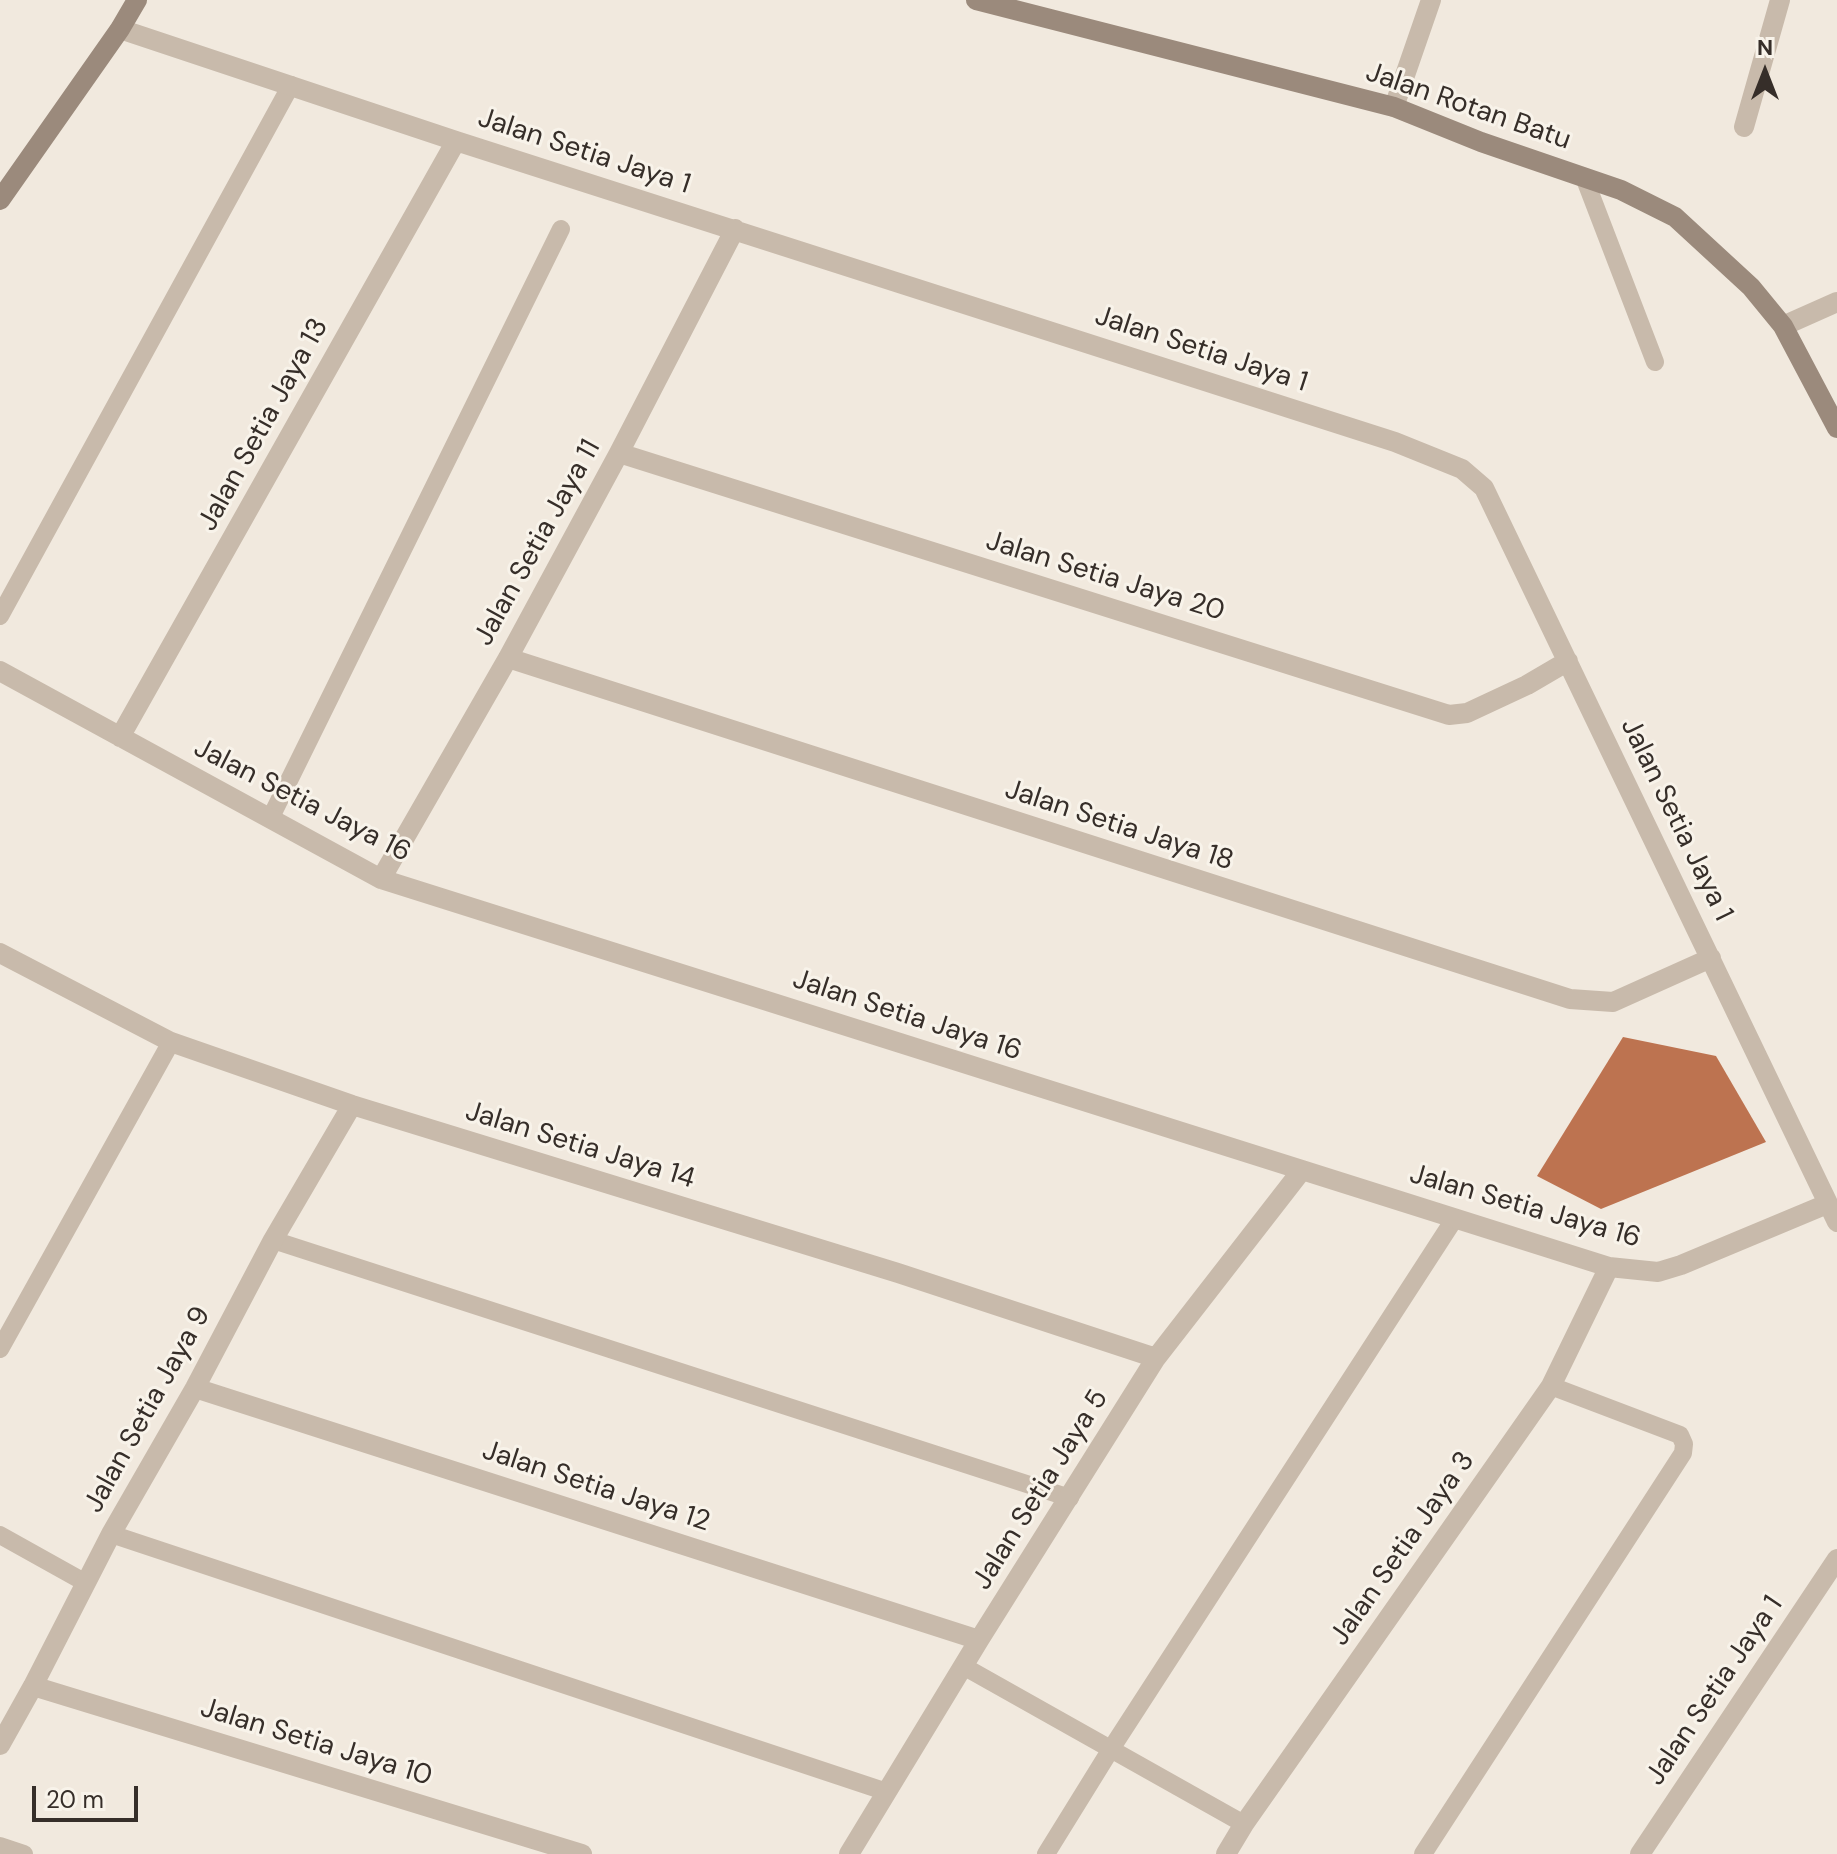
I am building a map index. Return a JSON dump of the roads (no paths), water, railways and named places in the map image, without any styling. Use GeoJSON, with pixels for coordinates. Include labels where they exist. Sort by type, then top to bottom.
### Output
{"type":"FeatureCollection","features":[{"type":"Feature","properties":{"kind":"street"},"geometry":{"type":"LineString","coordinates":[[0,200],[137,0]]}},
{"type":"Feature","properties":{"kind":"street","name":"Jalan Rotan Batu"},"geometry":{"type":"LineString","coordinates":[[976,0],[1394,107],[1481,142],[1621,190],[1675,217],[1751,287],[1783,326],[1837,428]]}},
{"type":"Feature","properties":{"kind":"street"},"geometry":{"type":"LineString","coordinates":[[1394,107],[1431,0]]}},
{"type":"Feature","properties":{"kind":"street"},"geometry":{"type":"LineString","coordinates":[[1744,127],[1780,0]]}},
{"type":"Feature","properties":{"kind":"street","name":"Jalan Setia Jaya 1"},"geometry":{"type":"LineString","coordinates":[[120,29],[456,141],[1395,442],[1462,469],[1484,488],[1832,1213]]}},
{"type":"Feature","properties":{"kind":"street","name":"Jalan Setia Jaya 13"},"geometry":{"type":"LineString","coordinates":[[120,737],[456,141]]}},
{"type":"Feature","properties":{"kind":"street","name":"Jalan Setia Jaya 11"},"geometry":{"type":"LineString","coordinates":[[381,879],[508,658],[735,229]]}},
{"type":"Feature","properties":{"kind":"street"},"geometry":{"type":"LineString","coordinates":[[1783,326],[1837,302]]}},
{"type":"Feature","properties":{"kind":"street","name":"Jalan Setia Jaya 20"},"geometry":{"type":"LineString","coordinates":[[619,453],[1449,715],[1467,713],[1527,685],[1568,661]]}},
{"type":"Feature","properties":{"kind":"street","name":"Jalan Setia Jaya 18"},"geometry":{"type":"LineString","coordinates":[[508,658],[1570,999],[1613,1002],[1711,958]]}},
{"type":"Feature","properties":{"kind":"street","name":"Jalan Setia Jaya 16"},"geometry":{"type":"LineString","coordinates":[[0,671],[381,879],[1609,1267],[1658,1272],[1832,1213]]}},
{"type":"Feature","properties":{"kind":"street","name":"Jalan Setia Jaya 14"},"geometry":{"type":"LineString","coordinates":[[0,953],[171,1042],[352,1105],[883,1269],[1156,1358]]}},
{"type":"Feature","properties":{"kind":"street","name":"Jalan Setia Jaya 9"},"geometry":{"type":"LineString","coordinates":[[0,1745],[111,1534],[195,1388],[273,1240],[352,1105]]}},
{"type":"Feature","properties":{"kind":"street","name":"Jalan Setia Jaya 5"},"geometry":{"type":"LineString","coordinates":[[849,1854],[1156,1358],[1302,1170]]}},
{"type":"Feature","properties":{"kind":"street","name":"Jalan Setia Jaya 3"},"geometry":{"type":"LineString","coordinates":[[1226,1854],[1551,1386],[1609,1267]]}},
{"type":"Feature","properties":{"kind":"street","name":"Jalan Setia Jaya 12"},"geometry":{"type":"LineString","coordinates":[[195,1388],[979,1640]]}},
{"type":"Feature","properties":{"kind":"street","name":"Jalan Setia Jaya 1"},"geometry":{"type":"LineString","coordinates":[[1640,1854],[1837,1559]]}},
{"type":"Feature","properties":{"kind":"street","name":"Jalan Setia Jaya 10"},"geometry":{"type":"LineString","coordinates":[[33,1686],[582,1854]]}},
{"type":"Feature","properties":{"kind":"lane"},"geometry":{"type":"LineString","coordinates":[[0,616],[291,85]]}},
{"type":"Feature","properties":{"kind":"lane"},"geometry":{"type":"LineString","coordinates":[[1584,177],[1655,362]]}},
{"type":"Feature","properties":{"kind":"lane"},"geometry":{"type":"LineString","coordinates":[[270,819],[561,229]]}},
{"type":"Feature","properties":{"kind":"lane"},"geometry":{"type":"LineString","coordinates":[[0,1349],[171,1042]]}},
{"type":"Feature","properties":{"kind":"lane"},"geometry":{"type":"LineString","coordinates":[[1046,1854],[1455,1218]]}},
{"type":"Feature","properties":{"kind":"lane"},"geometry":{"type":"LineString","coordinates":[[273,1240],[1070,1498]]}},
{"type":"Feature","properties":{"kind":"lane"},"geometry":{"type":"LineString","coordinates":[[1423,1854],[1683,1453],[1684,1444],[1680,1435],[1551,1386]]}},
{"type":"Feature","properties":{"kind":"lane"},"geometry":{"type":"LineString","coordinates":[[111,1534],[887,1792]]}},
{"type":"Feature","properties":{"kind":"lane"},"geometry":{"type":"LineString","coordinates":[[0,1535],[86,1583]]}},
{"type":"Feature","properties":{"kind":"lane"},"geometry":{"type":"LineString","coordinates":[[963,1666],[1244,1824]]}},
{"type":"Feature","properties":{"kind":"lane"},"geometry":{"type":"LineString","coordinates":[[0,1846],[24,1854]]}}]}
